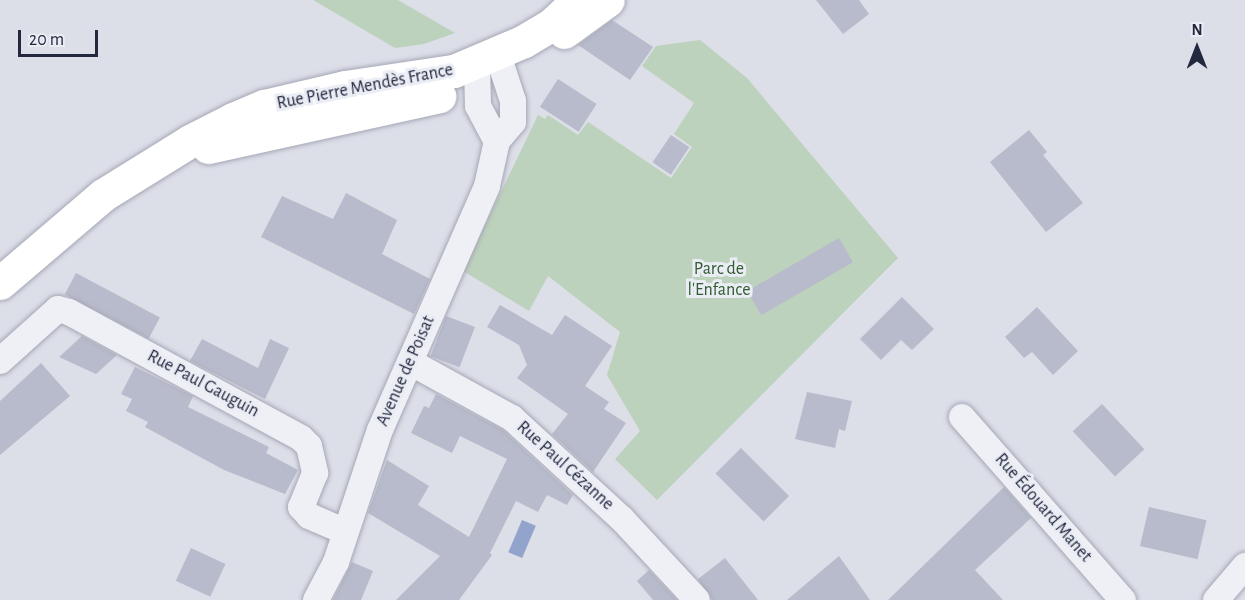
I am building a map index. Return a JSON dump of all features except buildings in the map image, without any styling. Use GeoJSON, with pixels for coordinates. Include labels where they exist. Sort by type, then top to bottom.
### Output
{"type":"FeatureCollection","features":[{"type":"Feature","properties":{"kind":"main road"},"geometry":{"type":"LineString","coordinates":[[489,68],[551,25],[578,0]]}},
{"type":"Feature","properties":{"kind":"main road"},"geometry":{"type":"LineString","coordinates":[[489,68],[608,0]]}},
{"type":"Feature","properties":{"kind":"main road","name":"Rue Pierre Mendès France"},"geometry":{"type":"LineString","coordinates":[[0,283],[81,212],[190,141],[264,106],[345,87],[489,68]]}},
{"type":"Feature","properties":{"kind":"street"},"geometry":{"type":"LineString","coordinates":[[489,68],[478,106],[497,141]]}},
{"type":"Feature","properties":{"kind":"street","name":"Avenue de Poisat"},"geometry":{"type":"LineString","coordinates":[[321,598],[336,562],[363,475],[488,186],[497,141],[513,122],[513,101],[489,68]]}},
{"type":"Feature","properties":{"kind":"street","name":"Rue Paul Gauguin"},"geometry":{"type":"LineString","coordinates":[[0,361],[58,309],[69,312],[302,438],[309,446],[315,473],[301,507],[309,516],[346,532]]}},
{"type":"Feature","properties":{"kind":"street","name":"Rue Paul Cézanne"},"geometry":{"type":"LineString","coordinates":[[410,362],[512,418],[622,519],[697,600]]}},
{"type":"Feature","properties":{"kind":"street","name":"Rue Édouard Manet"},"geometry":{"type":"LineString","coordinates":[[962,417],[1123,600]]}},
{"type":"Feature","properties":{"kind":"street"},"geometry":{"type":"LineString","coordinates":[[1216,600],[1245,566]]}},
{"type":"Feature","properties":{"kind":"green space"},"geometry":{"type":"Polygon","coordinates":[[[313,0],[398,0],[455,33],[424,44],[395,48],[313,0]]]}},
{"type":"Feature","properties":{"kind":"green space","name":"Parc de l'Enfance"},"geometry":{"type":"Polygon","coordinates":[[[700,40],[747,78],[898,258],[657,500],[615,459],[640,431],[607,375],[620,332],[548,276],[529,311],[463,271],[538,115],[545,119],[548,115],[578,135],[588,122],[671,178],[692,147],[674,134],[694,103],[642,66],[656,46],[700,40]]]}},
{"type":"Feature","properties":{"kind":"water"},"geometry":{"type":"Polygon","coordinates":[[[522,520],[536,526],[522,558],[508,552],[522,520]]]}}]}
